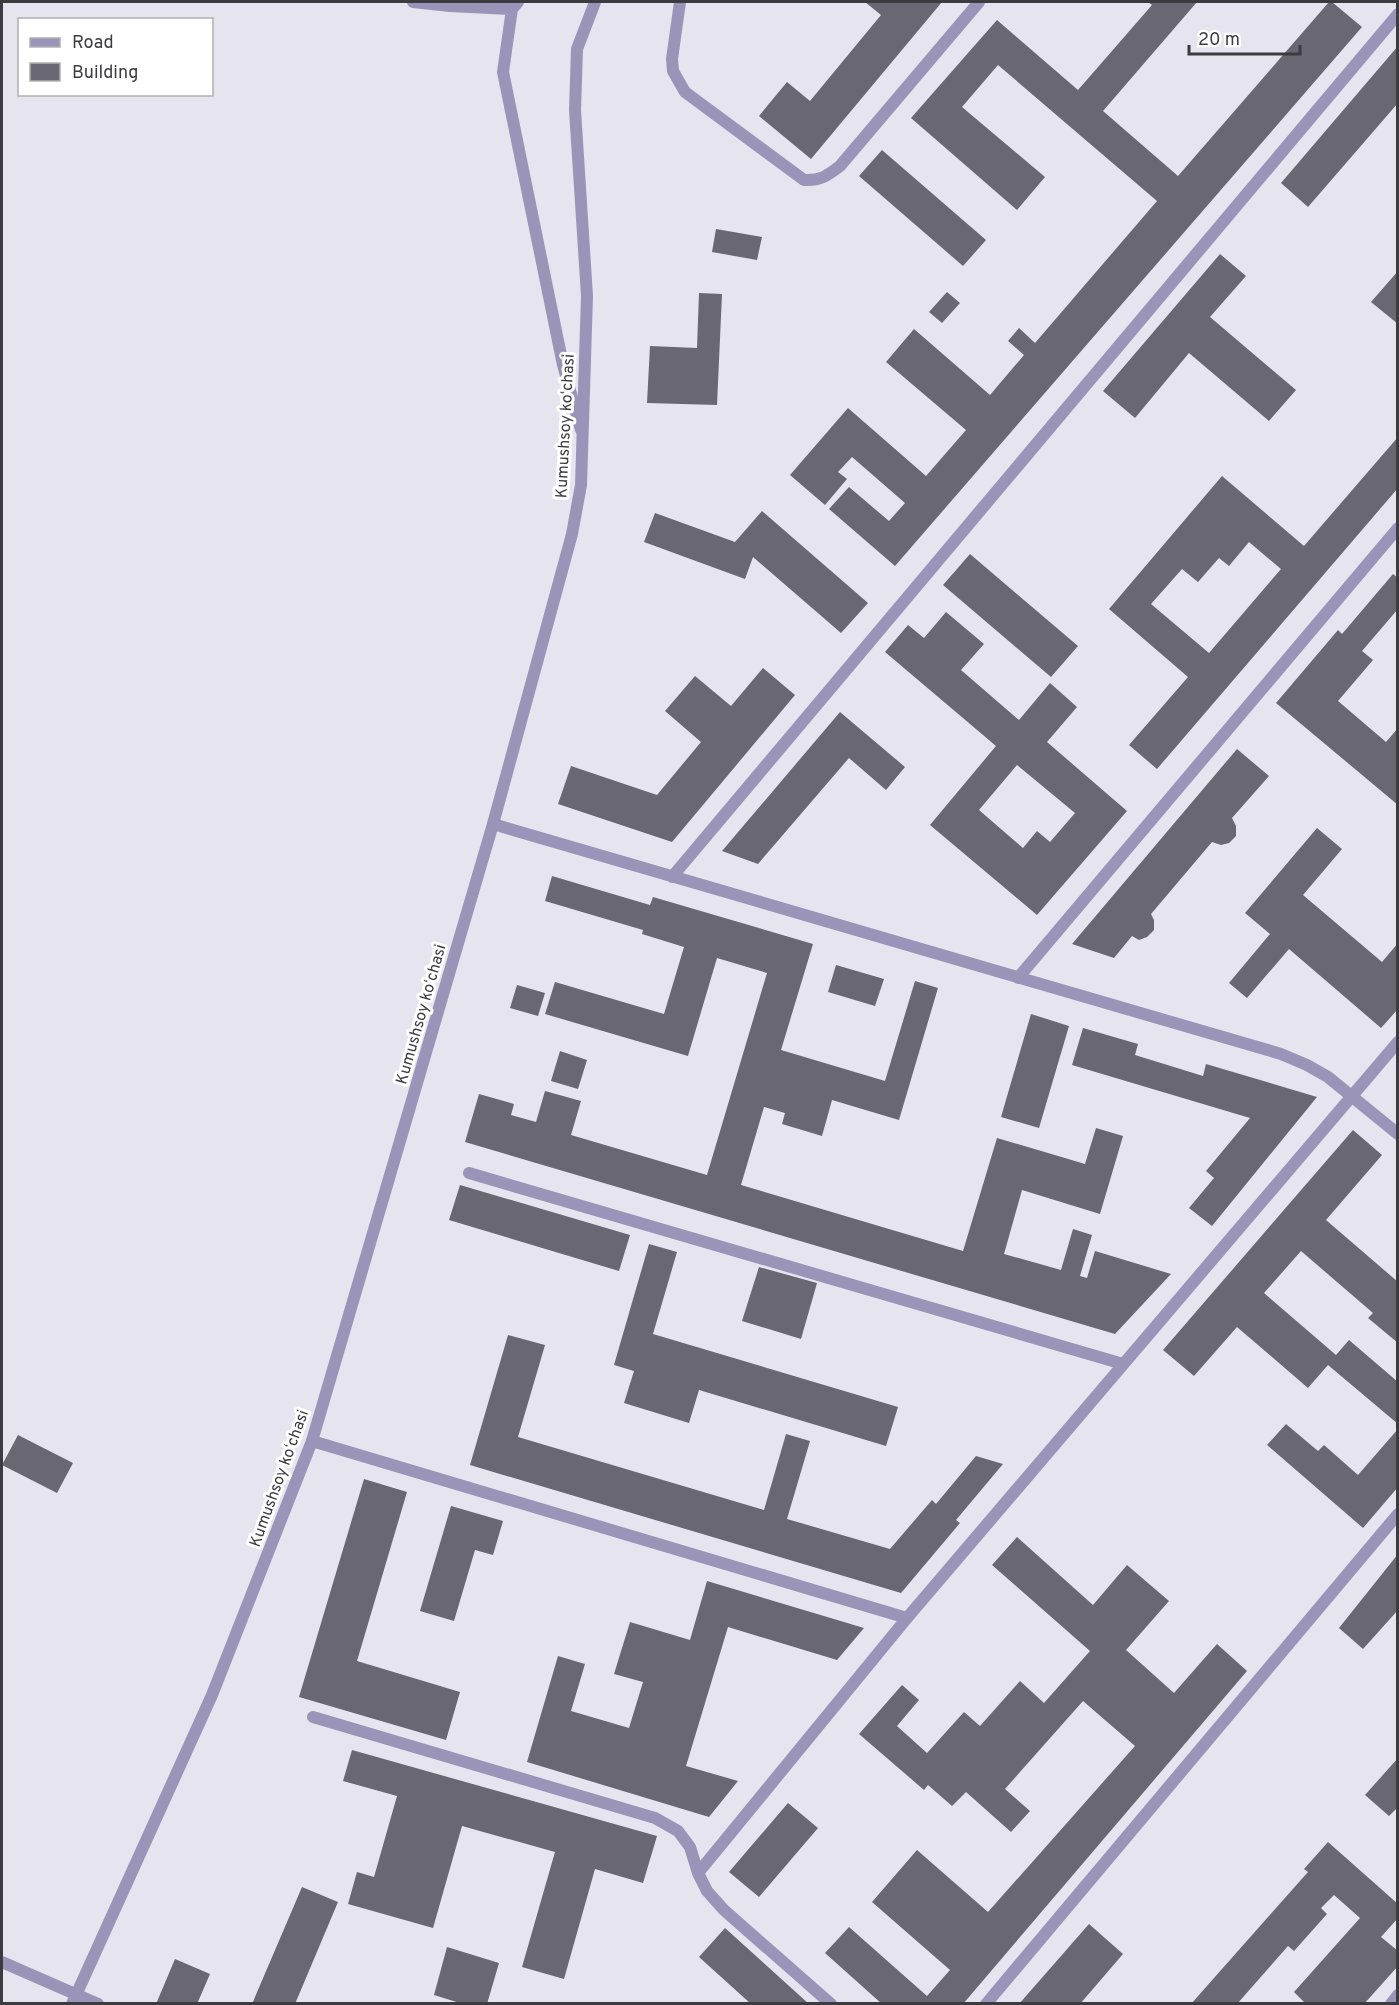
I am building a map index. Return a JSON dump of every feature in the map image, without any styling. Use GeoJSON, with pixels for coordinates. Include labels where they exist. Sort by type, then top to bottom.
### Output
{"type":"FeatureCollection","features":[{"type":"Feature","properties":{"kind":"street"},"geometry":{"type":"LineString","coordinates":[[413,2],[450,6],[515,5],[503,72],[563,365],[581,432]]}},
{"type":"Feature","properties":{"kind":"street","name":"Kumushsoy koʻchasi"},"geometry":{"type":"LineString","coordinates":[[75,1999],[212,1695],[312,1441],[493,824],[572,534],[581,485],[587,296],[575,110],[577,50],[595,2]]}},
{"type":"Feature","properties":{"kind":"street"},"geometry":{"type":"LineString","coordinates":[[680,2],[672,59],[673,71],[685,93],[804,180],[814,181],[824,178],[840,166],[979,2]]}},
{"type":"Feature","properties":{"kind":"street"},"geometry":{"type":"LineString","coordinates":[[672,877],[1398,14]]}},
{"type":"Feature","properties":{"kind":"street"},"geometry":{"type":"LineString","coordinates":[[1018,978],[1398,528]]}},
{"type":"Feature","properties":{"kind":"street"},"geometry":{"type":"LineString","coordinates":[[493,824],[1281,1054],[1328,1077],[1398,1134]]}},
{"type":"Feature","properties":{"kind":"street"},"geometry":{"type":"LineString","coordinates":[[698,1874],[907,1618],[1398,1042]]}},
{"type":"Feature","properties":{"kind":"street"},"geometry":{"type":"LineString","coordinates":[[469,1173],[1123,1364]]}},
{"type":"Feature","properties":{"kind":"street"},"geometry":{"type":"LineString","coordinates":[[312,1441],[907,1618]]}},
{"type":"Feature","properties":{"kind":"street"},"geometry":{"type":"LineString","coordinates":[[986,2004],[1398,1514]]}},
{"type":"Feature","properties":{"kind":"street"},"geometry":{"type":"LineString","coordinates":[[313,1717],[655,1818],[678,1831],[690,1846],[698,1874],[707,1891],[724,1910],[831,2004]]}},
{"type":"Feature","properties":{"kind":"street"},"geometry":{"type":"LineString","coordinates":[[2,1962],[75,1999],[98,2004]]}},
{"type":"Feature","properties":{"kind":"street"},"geometry":{"type":"LineString","coordinates":[[1391,2004],[1398,1995]]}},
{"type":"Feature","properties":{"kind":"building"},"geometry":{"type":"Polygon","coordinates":[[[865,2],[942,2],[811,159],[759,116],[787,82],[810,101],[881,15],[865,2]]]}},
{"type":"Feature","properties":{"kind":"building"},"geometry":{"type":"Polygon","coordinates":[[[1148,2],[1197,2],[1103,111],[1178,176],[1329,2],[1332,2],[1362,27],[895,566],[829,509],[849,487],[889,521],[905,503],[852,457],[838,472],[847,479],[825,505],[790,475],[848,408],[926,476],[966,430],[886,362],[914,329],[990,395],[1024,355],[1008,341],[1019,328],[1035,343],[1157,201],[998,65],[962,107],[1045,177],[1017,210],[911,118],[997,20],[1078,90],[1152,5],[1148,2]]]}},
{"type":"Feature","properties":{"kind":"building"},"geometry":{"type":"Polygon","coordinates":[[[1398,46],[1398,103],[1308,207],[1281,183],[1398,46]]]}},
{"type":"Feature","properties":{"kind":"building"},"geometry":{"type":"Polygon","coordinates":[[[882,150],[986,240],[963,266],[859,176],[882,150]]]}},
{"type":"Feature","properties":{"kind":"building"},"geometry":{"type":"Polygon","coordinates":[[[716,229],[762,237],[757,260],[712,252],[716,229]]]}},
{"type":"Feature","properties":{"kind":"building"},"geometry":{"type":"Polygon","coordinates":[[[1220,254],[1246,276],[1210,317],[1296,390],[1269,421],[1189,353],[1135,418],[1103,391],[1220,254]]]}},
{"type":"Feature","properties":{"kind":"building"},"geometry":{"type":"Polygon","coordinates":[[[1398,271],[1398,324],[1371,302],[1398,271]]]}},
{"type":"Feature","properties":{"kind":"building"},"geometry":{"type":"Polygon","coordinates":[[[947,292],[960,303],[942,323],[929,312],[947,292]]]}},
{"type":"Feature","properties":{"kind":"building"},"geometry":{"type":"Polygon","coordinates":[[[699,293],[722,294],[717,405],[647,403],[650,346],[697,348],[699,293]]]}},
{"type":"Feature","properties":{"kind":"building"},"geometry":{"type":"Polygon","coordinates":[[[1398,437],[1398,488],[1157,769],[1129,745],[1188,677],[1109,609],[1222,476],[1304,546],[1398,437]],[[1249,542],[1229,566],[1219,558],[1198,582],[1182,569],[1151,604],[1209,653],[1281,569],[1249,542]]]}},
{"type":"Feature","properties":{"kind":"building"},"geometry":{"type":"Polygon","coordinates":[[[762,511],[868,603],[841,633],[753,557],[745,579],[644,542],[655,513],[735,542],[762,511]]]}},
{"type":"Feature","properties":{"kind":"building"},"geometry":{"type":"Polygon","coordinates":[[[970,554],[1078,646],[1051,677],[943,585],[970,554]]]}},
{"type":"Feature","properties":{"kind":"building"},"geometry":{"type":"Polygon","coordinates":[[[1393,574],[1398,578],[1398,609],[1362,651],[1373,660],[1338,701],[1386,742],[1398,728],[1398,805],[1276,703],[1338,630],[1342,634],[1393,574]]]}},
{"type":"Feature","properties":{"kind":"building"},"geometry":{"type":"Polygon","coordinates":[[[946,612],[984,644],[961,670],[1019,720],[1050,683],[1077,707],[1047,742],[1127,811],[1037,915],[930,825],[996,746],[885,652],[908,625],[924,638],[946,612]],[[1017,765],[979,810],[1023,848],[1037,831],[1050,842],[1075,813],[1017,765]]]}},
{"type":"Feature","properties":{"kind":"building"},"geometry":{"type":"Polygon","coordinates":[[[763,668],[795,695],[672,842],[558,804],[571,766],[657,795],[701,742],[665,711],[695,676],[731,706],[763,668]]]}},
{"type":"Feature","properties":{"kind":"building"},"geometry":{"type":"Polygon","coordinates":[[[840,712],[905,767],[886,790],[849,758],[758,864],[722,851],[840,712]]]}},
{"type":"Feature","properties":{"kind":"building"},"geometry":{"type":"Polygon","coordinates":[[[1237,749],[1269,776],[1232,818],[1236,826],[1236,836],[1229,843],[1221,845],[1212,842],[1151,914],[1154,920],[1154,930],[1147,937],[1139,940],[1132,936],[1114,958],[1072,944],[1237,749]]]}},
{"type":"Feature","properties":{"kind":"building"},"geometry":{"type":"Polygon","coordinates":[[[1317,828],[1342,849],[1303,895],[1382,962],[1398,943],[1398,1009],[1381,1028],[1289,949],[1247,998],[1229,983],[1270,934],[1245,913],[1317,828]]]}},
{"type":"Feature","properties":{"kind":"building"},"geometry":{"type":"Polygon","coordinates":[[[552,876],[650,905],[653,897],[813,944],[781,1050],[885,1081],[915,981],[938,988],[899,1120],[832,1100],[822,1136],[782,1124],[785,1113],[764,1107],[741,1185],[963,1251],[997,1138],[1085,1164],[1096,1128],[1123,1136],[1100,1214],[1022,1190],[1004,1254],[1061,1270],[1073,1229],[1092,1235],[1080,1276],[1087,1278],[1095,1251],[1171,1274],[1115,1334],[465,1142],[479,1094],[514,1104],[511,1115],[536,1122],[545,1091],[581,1101],[571,1135],[707,1175],[767,973],[717,958],[688,1056],[545,1014],[555,982],[664,1014],[684,947],[642,934],[643,930],[545,901],[552,876]]]}},
{"type":"Feature","properties":{"kind":"building"},"geometry":{"type":"Polygon","coordinates":[[[836,965],[884,979],[875,1006],[828,992],[836,965]]]}},
{"type":"Feature","properties":{"kind":"building"},"geometry":{"type":"Polygon","coordinates":[[[517,985],[545,993],[538,1016],[510,1008],[517,985]]]}},
{"type":"Feature","properties":{"kind":"building"},"geometry":{"type":"Polygon","coordinates":[[[1031,1014],[1069,1026],[1039,1128],[1001,1117],[1031,1014]]]}},
{"type":"Feature","properties":{"kind":"building"},"geometry":{"type":"Polygon","coordinates":[[[1083,1028],[1138,1044],[1135,1055],[1203,1076],[1206,1064],[1317,1097],[1212,1226],[1189,1208],[1214,1178],[1206,1171],[1250,1118],[1072,1065],[1083,1028]]]}},
{"type":"Feature","properties":{"kind":"building"},"geometry":{"type":"Polygon","coordinates":[[[560,1051],[587,1060],[578,1089],[551,1081],[560,1051]]]}},
{"type":"Feature","properties":{"kind":"building"},"geometry":{"type":"Polygon","coordinates":[[[1353,1130],[1382,1155],[1326,1220],[1398,1282],[1396,1287],[1398,1288],[1398,1343],[1368,1318],[1373,1313],[1301,1251],[1264,1293],[1336,1355],[1349,1340],[1398,1382],[1398,1424],[1328,1365],[1308,1388],[1237,1327],[1194,1376],[1163,1350],[1353,1130]]]}},
{"type":"Feature","properties":{"kind":"building"},"geometry":{"type":"Polygon","coordinates":[[[460,1185],[630,1235],[619,1271],[449,1220],[460,1185]]]}},
{"type":"Feature","properties":{"kind":"building"},"geometry":{"type":"Polygon","coordinates":[[[649,1244],[677,1252],[653,1334],[898,1407],[886,1446],[699,1390],[689,1423],[624,1403],[634,1371],[614,1365],[649,1244]]]}},
{"type":"Feature","properties":{"kind":"building"},"geometry":{"type":"Polygon","coordinates":[[[759,1267],[817,1283],[801,1339],[742,1321],[759,1267]]]}},
{"type":"Feature","properties":{"kind":"building"},"geometry":{"type":"Polygon","coordinates":[[[508,1335],[545,1345],[518,1437],[764,1510],[786,1434],[810,1441],[787,1519],[890,1549],[932,1500],[936,1504],[976,1456],[1003,1464],[956,1520],[960,1523],[901,1593],[470,1465],[508,1335]]]}},
{"type":"Feature","properties":{"kind":"building"},"geometry":{"type":"Polygon","coordinates":[[[1286,1424],[1318,1451],[1324,1445],[1358,1475],[1398,1429],[1398,1487],[1363,1528],[1267,1445],[1286,1424]]]}},
{"type":"Feature","properties":{"kind":"building"},"geometry":{"type":"Polygon","coordinates":[[[18,1435],[73,1463],[57,1493],[2,1465],[18,1435]]]}},
{"type":"Feature","properties":{"kind":"building"},"geometry":{"type":"Polygon","coordinates":[[[364,1479],[407,1492],[357,1661],[460,1692],[446,1740],[299,1697],[364,1479]]]}},
{"type":"Feature","properties":{"kind":"building"},"geometry":{"type":"Polygon","coordinates":[[[451,1506],[503,1521],[493,1555],[475,1550],[454,1621],[420,1611],[451,1506]]]}},
{"type":"Feature","properties":{"kind":"building"},"geometry":{"type":"Polygon","coordinates":[[[1017,1537],[1093,1605],[1127,1565],[1169,1601],[1126,1650],[1174,1693],[1217,1644],[1247,1671],[963,2004],[882,2004],[825,1953],[849,1927],[927,1996],[950,1970],[872,1902],[917,1850],[988,1912],[1135,1746],[1083,1701],[1005,1789],[1030,1811],[1011,1832],[966,1792],[952,1806],[928,1785],[924,1790],[859,1734],[902,1685],[919,1700],[897,1726],[927,1753],[964,1712],[980,1726],[1020,1681],[1044,1703],[1090,1651],[992,1565],[1017,1537]]]}},
{"type":"Feature","properties":{"kind":"building"},"geometry":{"type":"Polygon","coordinates":[[[1398,1554],[1398,1610],[1363,1649],[1339,1628],[1398,1554]]]}},
{"type":"Feature","properties":{"kind":"building"},"geometry":{"type":"Polygon","coordinates":[[[707,1581],[864,1628],[837,1660],[728,1627],[686,1766],[738,1781],[709,1817],[527,1762],[558,1656],[585,1664],[571,1711],[629,1728],[643,1682],[614,1674],[630,1622],[690,1640],[707,1581]]]}},
{"type":"Feature","properties":{"kind":"building"},"geometry":{"type":"Polygon","coordinates":[[[352,1750],[657,1836],[643,1883],[595,1869],[564,1979],[522,1967],[555,1852],[462,1826],[433,1928],[348,1904],[357,1872],[374,1877],[397,1796],[343,1781],[352,1750]]]}},
{"type":"Feature","properties":{"kind":"building"},"geometry":{"type":"Polygon","coordinates":[[[1398,1758],[1398,1807],[1389,1816],[1365,1795],[1398,1758]]]}},
{"type":"Feature","properties":{"kind":"building"},"geometry":{"type":"Polygon","coordinates":[[[788,1803],[818,1828],[759,1897],[729,1872],[788,1803]]]}},
{"type":"Feature","properties":{"kind":"building"},"geometry":{"type":"Polygon","coordinates":[[[1328,1842],[1398,1904],[1398,1918],[1381,1937],[1398,1951],[1398,1966],[1364,2004],[1306,2004],[1294,1992],[1360,1918],[1334,1895],[1321,1908],[1327,1914],[1294,1951],[1288,1946],[1237,2004],[1191,2004],[1308,1872],[1304,1869],[1328,1842]]]}},
{"type":"Feature","properties":{"kind":"building"},"geometry":{"type":"Polygon","coordinates":[[[302,1887],[338,1902],[295,2004],[252,2004],[302,1887]]]}},
{"type":"Feature","properties":{"kind":"building"},"geometry":{"type":"Polygon","coordinates":[[[1089,1924],[1123,1954],[1080,2004],[1019,2004],[1089,1924]]]}},
{"type":"Feature","properties":{"kind":"building"},"geometry":{"type":"Polygon","coordinates":[[[725,1928],[809,2004],[751,2004],[699,1957],[725,1928]]]}},
{"type":"Feature","properties":{"kind":"building"},"geometry":{"type":"Polygon","coordinates":[[[447,1947],[499,1963],[487,2004],[463,2004],[434,1995],[447,1947]]]}},
{"type":"Feature","properties":{"kind":"building"},"geometry":{"type":"Polygon","coordinates":[[[175,1959],[210,1974],[197,2004],[156,2004],[175,1959]]]}}]}
